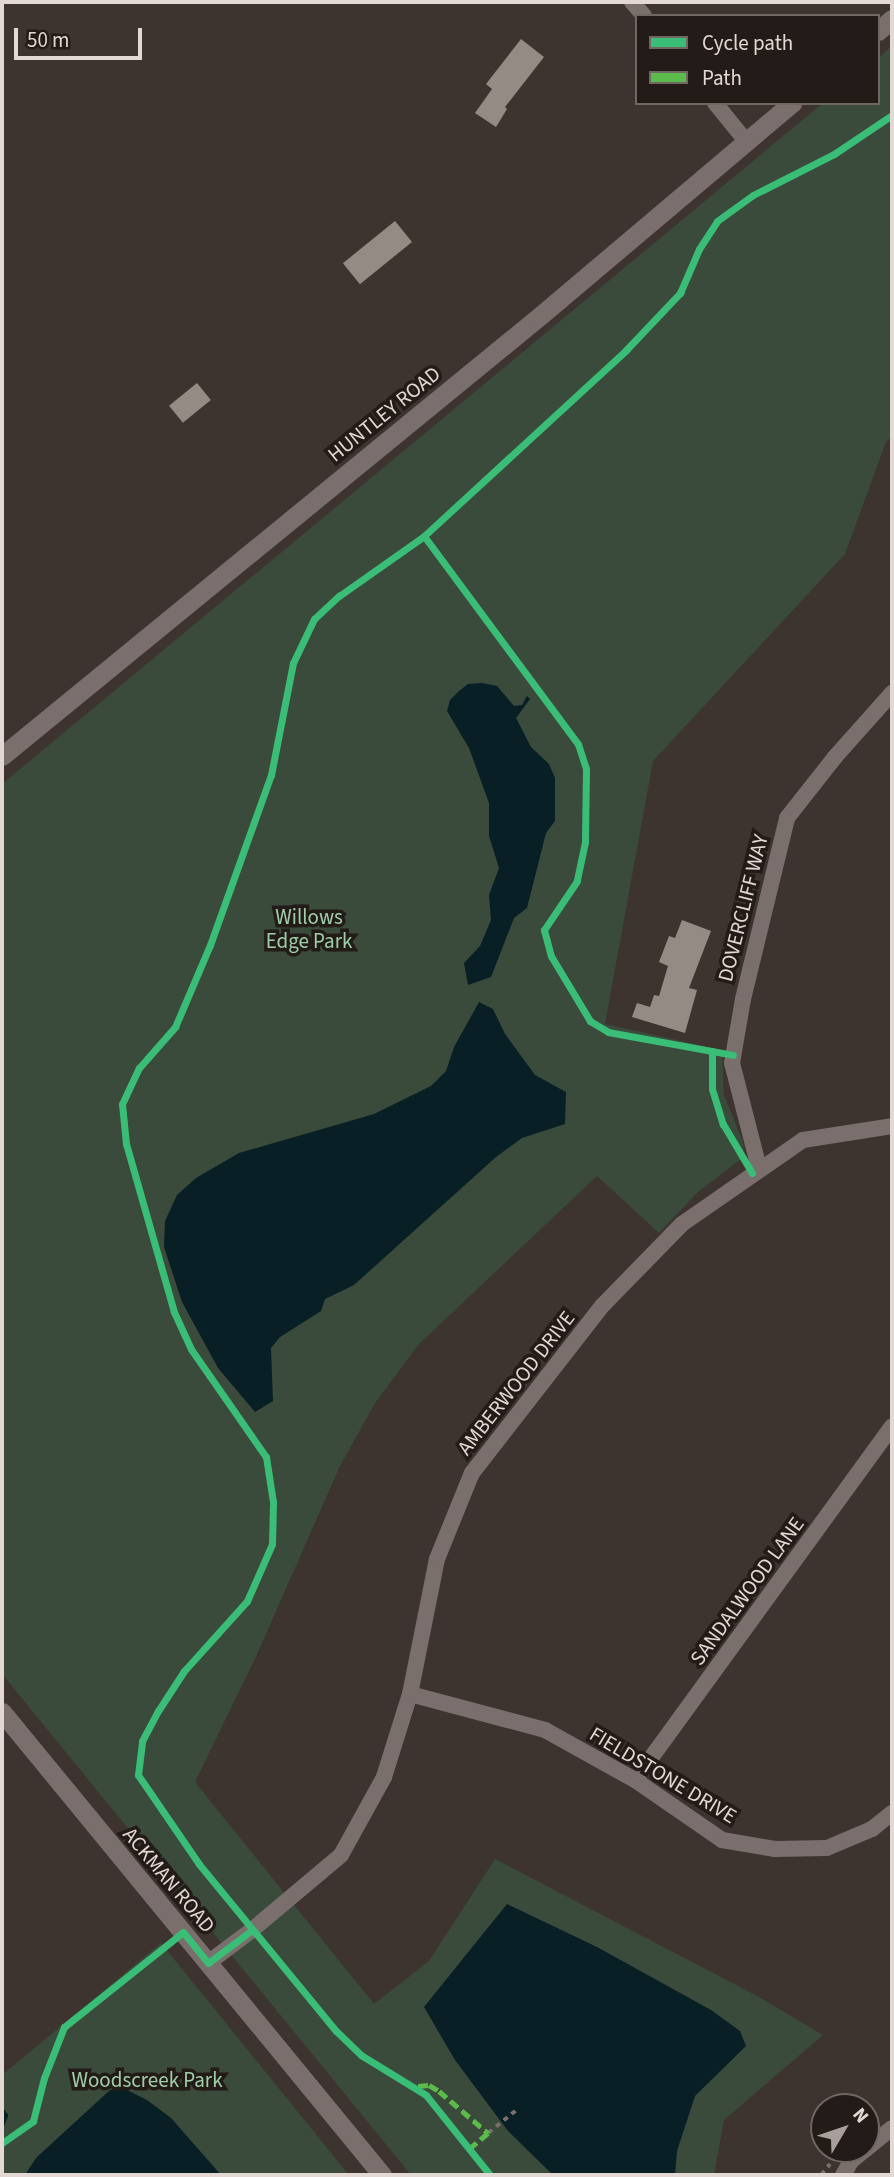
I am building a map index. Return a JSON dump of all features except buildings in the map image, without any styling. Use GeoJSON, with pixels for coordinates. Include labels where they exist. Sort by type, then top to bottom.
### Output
{"type":"FeatureCollection","features":[{"type":"Feature","properties":{"kind":"street"},"geometry":{"type":"LineString","coordinates":[[717,105],[746,141]]}},
{"type":"Feature","properties":{"kind":"street","name":"HUNTLEY ROAD"},"geometry":{"type":"LineString","coordinates":[[2,757],[541,314],[790,105]]}},
{"type":"Feature","properties":{"kind":"street","name":"DOVERCLIFF WAY"},"geometry":{"type":"LineString","coordinates":[[759,1168],[732,1063],[743,999],[787,818],[835,757],[892,693]]}},
{"type":"Feature","properties":{"kind":"street","name":"AMBERWOOD DRIVE"},"geometry":{"type":"LineString","coordinates":[[208,1963],[341,1855],[384,1777],[410,1694],[437,1559],[472,1473],[603,1305],[682,1224],[803,1140],[892,1126]]}},
{"type":"Feature","properties":{"kind":"street","name":"SANDALWOOD LANE"},"geometry":{"type":"LineString","coordinates":[[635,1780],[892,1426]]}},
{"type":"Feature","properties":{"kind":"street","name":"FIELDSTONE DRIVE"},"geometry":{"type":"LineString","coordinates":[[410,1694],[545,1730],[635,1780],[722,1840],[775,1849],[827,1848],[872,1829],[892,1813]]}},
{"type":"Feature","properties":{"kind":"street","name":"ACKMAN ROAD"},"geometry":{"type":"LineString","coordinates":[[2,1712],[382,2175]]}},
{"type":"Feature","properties":{"kind":"path"},"geometry":{"type":"LineString","coordinates":[[488,2133],[516,2110]]}},
{"type":"Feature","properties":{"kind":"green space","name":"Willows Edge Park"},"geometry":{"type":"Polygon","coordinates":[[[892,46],[892,436],[886,442],[845,554],[653,761],[605,1024],[722,1050],[724,1095],[743,1142],[745,1156],[698,1192],[659,1233],[597,1176],[419,1344],[375,1403],[340,1466],[254,1661],[195,1782],[374,2004],[429,1961],[495,1859],[759,1997],[823,2035],[724,2120],[714,2175],[411,2175],[2,1674],[2,784],[821,105],[880,105],[880,56],[892,46]]]}},
{"type":"Feature","properties":{"kind":"green space","name":"Woodscreek Park"},"geometry":{"type":"Polygon","coordinates":[[[161,1943],[349,2175],[2,2175],[2,2075],[161,1943]]]}},
{"type":"Feature","properties":{"kind":"water"},"geometry":{"type":"Polygon","coordinates":[[[468,684],[497,686],[514,706],[522,705],[527,696],[530,699],[516,718],[531,747],[549,764],[555,778],[555,821],[546,833],[527,908],[514,918],[491,977],[468,985],[464,963],[480,946],[491,920],[489,895],[499,868],[489,836],[489,803],[469,748],[447,711],[450,700],[459,691],[468,684]]]}},
{"type":"Feature","properties":{"kind":"water"},"geometry":{"type":"Polygon","coordinates":[[[479,1002],[493,1009],[505,1034],[535,1075],[566,1092],[565,1124],[522,1138],[496,1157],[354,1285],[325,1299],[321,1311],[280,1337],[271,1348],[273,1401],[255,1412],[218,1368],[182,1302],[164,1247],[165,1221],[177,1195],[196,1178],[239,1153],[374,1114],[431,1086],[446,1071],[454,1047],[479,1002]]]}},
{"type":"Feature","properties":{"kind":"water"},"geometry":{"type":"Polygon","coordinates":[[[507,1904],[597,1947],[711,2010],[740,2031],[746,2046],[695,2096],[677,2151],[675,2175],[553,2175],[508,2131],[455,2060],[424,2007],[507,1904]]]}},
{"type":"Feature","properties":{"kind":"water"},"geometry":{"type":"Polygon","coordinates":[[[110,2090],[127,2090],[147,2100],[171,2118],[221,2175],[25,2175],[36,2158],[110,2090]]]}},
{"type":"Feature","properties":{"kind":"waterway"},"geometry":{"type":"LineString","coordinates":[[2,2111],[5,2115],[2,2123]]}},
{"type":"Feature","properties":{"kind":"marked path"},"geometry":{"type":"LineString","coordinates":[[418,2086],[429,2085],[439,2091],[488,2133],[469,2149]]}},
{"type":"Feature","properties":{"kind":"cycle path"},"geometry":{"type":"LineString","coordinates":[[490,2175],[426,2095],[361,2055],[336,2031],[199,1864],[138,1775],[142,1741],[158,1711],[184,1671],[247,1601],[272,1544],[273,1502],[266,1457],[191,1349],[174,1312],[126,1144],[122,1104],[139,1068],[175,1027],[210,945],[271,775],[293,663],[314,619],[339,596],[424,536],[626,350],[680,293],[699,249],[717,221],[753,195],[834,154],[892,115]]}},
{"type":"Feature","properties":{"kind":"cycle path"},"geometry":{"type":"LineString","coordinates":[[424,536],[578,744],[586,769],[585,842],[577,881],[544,930],[551,956],[590,1021],[608,1032],[733,1055]]}},
{"type":"Feature","properties":{"kind":"cycle path"},"geometry":{"type":"LineString","coordinates":[[712,1051],[712,1089],[723,1124],[752,1173]]}},
{"type":"Feature","properties":{"kind":"cycle path"},"geometry":{"type":"LineString","coordinates":[[2,2143],[33,2121],[44,2078],[64,2027],[183,1932],[208,1963],[252,1930]]}}]}
